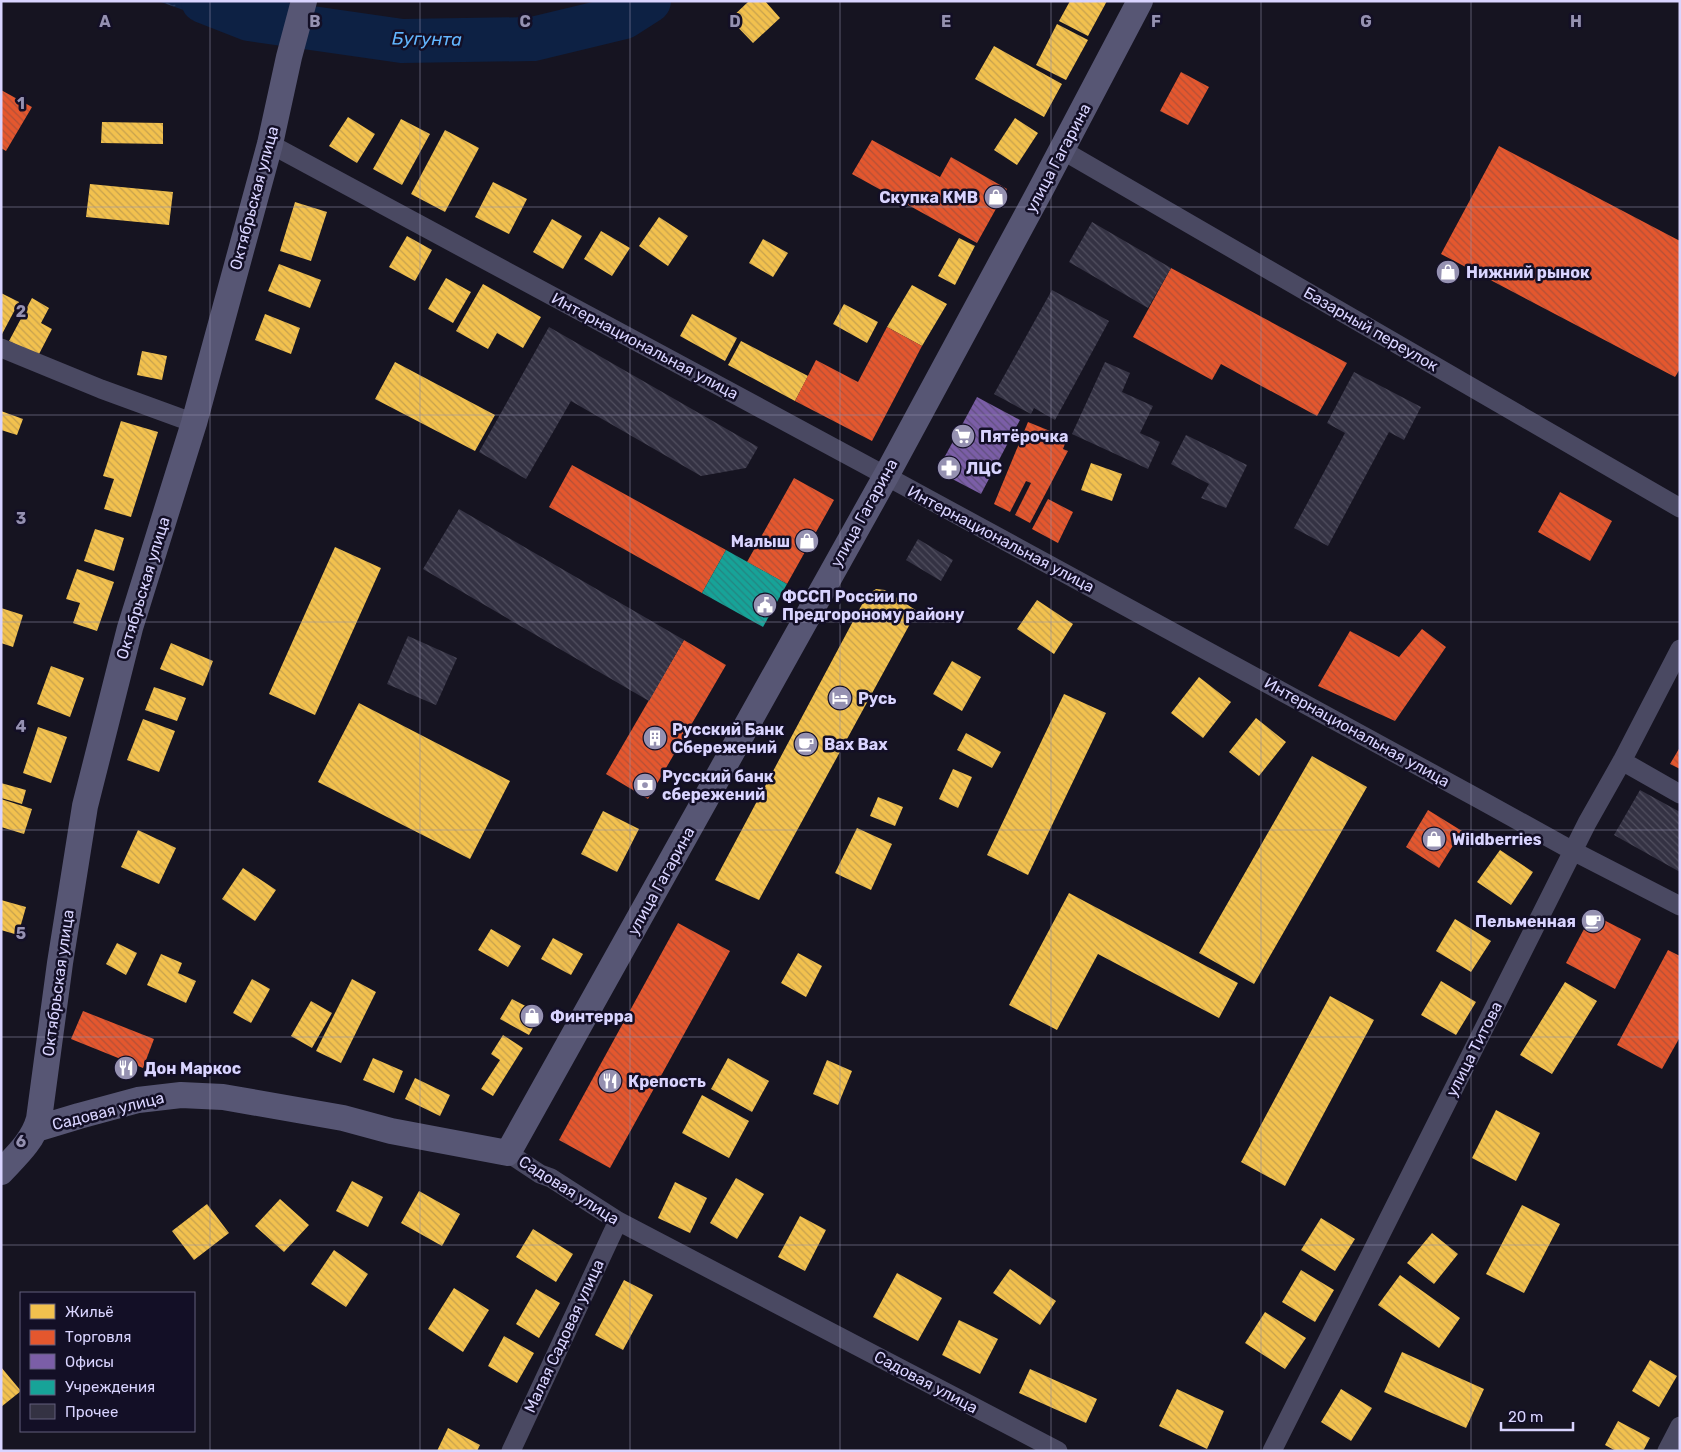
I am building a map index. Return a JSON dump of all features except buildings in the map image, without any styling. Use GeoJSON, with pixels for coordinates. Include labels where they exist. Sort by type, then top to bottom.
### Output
{"type":"FeatureCollection","features":[{"type":"Feature","properties":{"kind":"street","name":"Октябрьская улица"},"geometry":{"type":"LineString","coordinates":[[1,1172],[18,1154],[36,1129],[42,1107],[60,963],[85,806],[130,628],[194,423],[270,144],[289,57],[304,1]]}},
{"type":"Feature","properties":{"kind":"street","name":"улица Гагарина"},"geometry":{"type":"LineString","coordinates":[[508,1153],[886,476],[1140,1]]}},
{"type":"Feature","properties":{"kind":"street","name":"Интернациональная улица"},"geometry":{"type":"LineString","coordinates":[[270,144],[886,476],[1573,851],[1680,906]]}},
{"type":"Feature","properties":{"kind":"street","name":"Базарный переулок"},"geometry":{"type":"LineString","coordinates":[[1062,150],[1680,508]]}},
{"type":"Feature","properties":{"kind":"street"},"geometry":{"type":"LineString","coordinates":[[1,348],[101,389],[194,423]]}},
{"type":"Feature","properties":{"kind":"street","name":"улица Титова"},"geometry":{"type":"LineString","coordinates":[[1272,1451],[1587,823],[1622,761],[1680,649]]}},
{"type":"Feature","properties":{"kind":"street"},"geometry":{"type":"LineString","coordinates":[[1622,761],[1680,794]]}},
{"type":"Feature","properties":{"kind":"street","name":"Садовая улица"},"geometry":{"type":"LineString","coordinates":[[36,1129],[138,1100],[189,1095],[223,1097],[343,1118],[391,1131],[508,1153],[618,1221],[1058,1451]]}},
{"type":"Feature","properties":{"kind":"street","name":"Малая Садовая улица"},"geometry":{"type":"LineString","coordinates":[[511,1451],[618,1221]]}},
{"type":"Feature","properties":{"kind":"street"},"geometry":{"type":"LineString","coordinates":[[1667,1451],[1680,1426]]}},
{"type":"Feature","properties":{"kind":"water"},"geometry":{"type":"Polygon","coordinates":[[[158,1],[267,1],[271,3],[263,38],[158,1]]]}},
{"type":"Feature","properties":{"kind":"waterway","name":"Бугунта"},"geometry":{"type":"LineString","coordinates":[[203,1],[249,19],[402,41],[533,39],[624,17],[649,1]]}},
{"type":"Feature","properties":{"kind":"place","name":"Скупка КМВ"},"geometry":{"type":"Point","coordinates":[996,197]}},
{"type":"Feature","properties":{"kind":"place","name":"Нижний рынок"},"geometry":{"type":"Point","coordinates":[1448,272]}},
{"type":"Feature","properties":{"kind":"place","name":"Пятёрочка"},"geometry":{"type":"Point","coordinates":[963,436]}},
{"type":"Feature","properties":{"kind":"place","name":"ЛЦС"},"geometry":{"type":"Point","coordinates":[949,468]}},
{"type":"Feature","properties":{"kind":"place","name":"Малыш"},"geometry":{"type":"Point","coordinates":[807,541]}},
{"type":"Feature","properties":{"kind":"place","name":"ФССП России по Предгороному району"},"geometry":{"type":"Point","coordinates":[765,605]}},
{"type":"Feature","properties":{"kind":"place","name":"Русь"},"geometry":{"type":"Point","coordinates":[840,698]}},
{"type":"Feature","properties":{"kind":"place","name":"Русский Банк Сбережений"},"geometry":{"type":"Point","coordinates":[655,738]}},
{"type":"Feature","properties":{"kind":"place","name":"Вах Вах"},"geometry":{"type":"Point","coordinates":[806,744]}},
{"type":"Feature","properties":{"kind":"place","name":"Русский банк сбережений"},"geometry":{"type":"Point","coordinates":[645,785]}},
{"type":"Feature","properties":{"kind":"place","name":"Wildberries"},"geometry":{"type":"Point","coordinates":[1434,839]}},
{"type":"Feature","properties":{"kind":"place","name":"Пельменная"},"geometry":{"type":"Point","coordinates":[1593,921]}},
{"type":"Feature","properties":{"kind":"place","name":"Финтерра"},"geometry":{"type":"Point","coordinates":[532,1016]}},
{"type":"Feature","properties":{"kind":"place","name":"Дон Маркос"},"geometry":{"type":"Point","coordinates":[126,1068]}},
{"type":"Feature","properties":{"kind":"place","name":"Крепость"},"geometry":{"type":"Point","coordinates":[610,1081]}}]}
